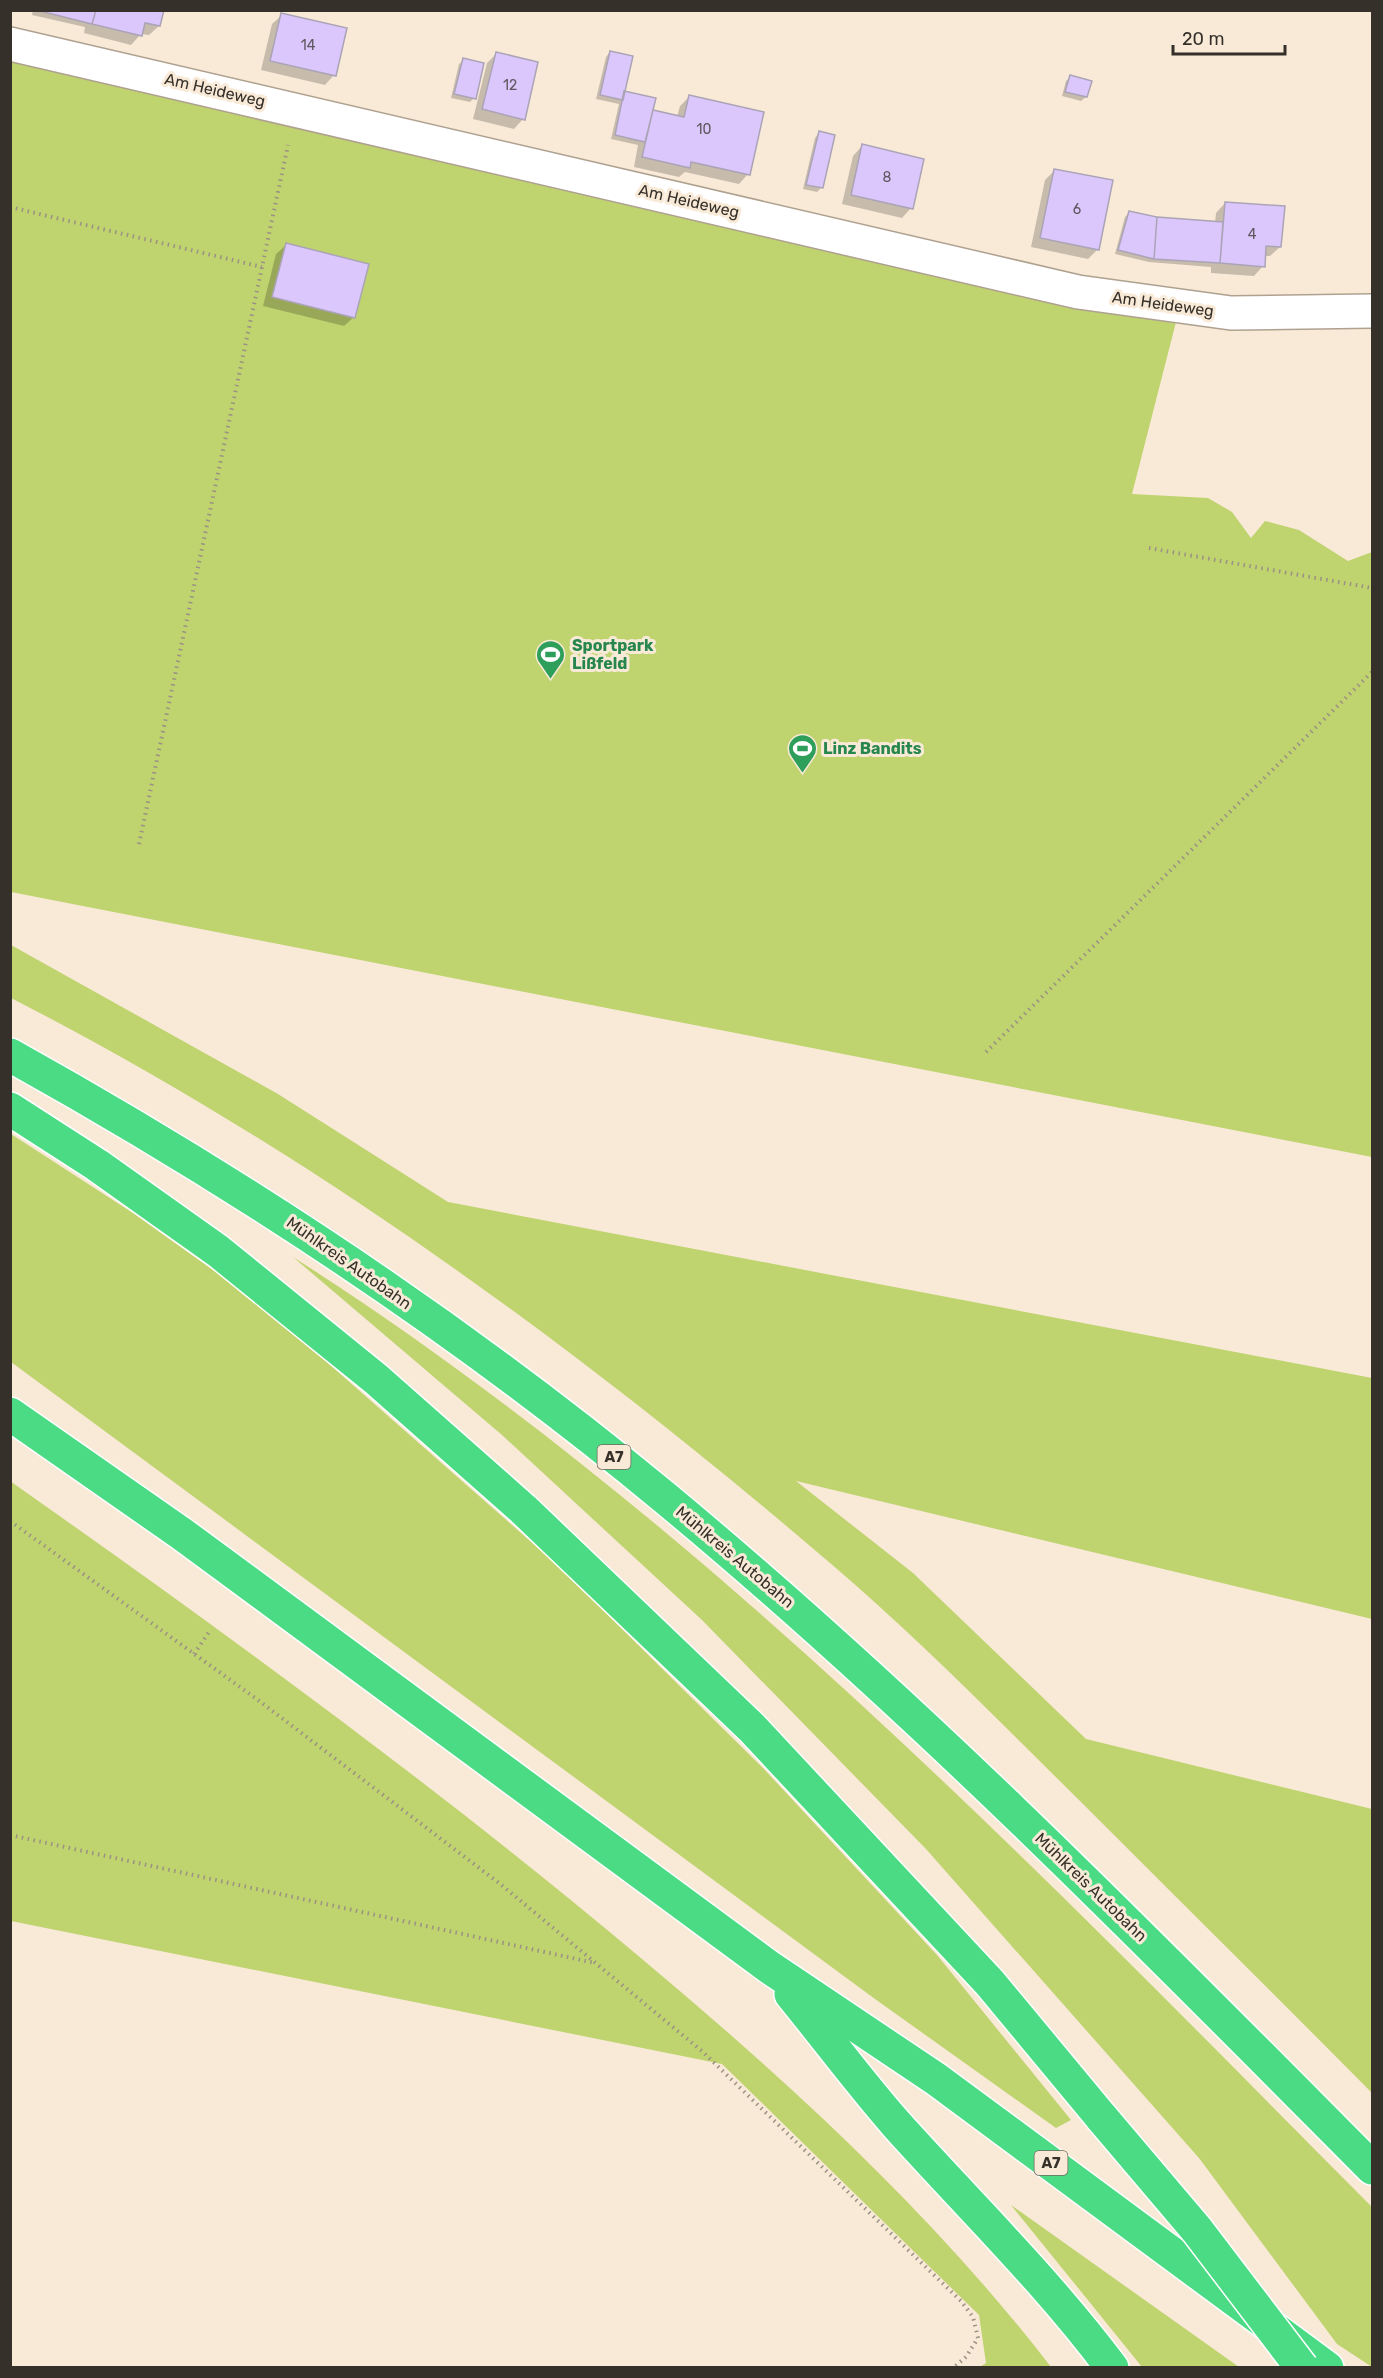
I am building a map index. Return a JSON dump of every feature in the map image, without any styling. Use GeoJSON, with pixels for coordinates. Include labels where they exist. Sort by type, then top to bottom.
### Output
{"type":"FeatureCollection","features":[{"type":"Feature","properties":{"kind":"highway","name":"Mühlkreis Autobahn"},"geometry":{"type":"LineString","coordinates":[[10,1055],[139,1126],[314,1237],[513,1378],[662,1495],[809,1620],[963,1762],[1372,2168]]}},
{"type":"Feature","properties":{"kind":"highway"},"geometry":{"type":"LineString","coordinates":[[10,1109],[97,1165],[218,1251],[376,1379],[523,1509],[752,1728],[990,1983],[1197,2230],[1302,2367]]}},
{"type":"Feature","properties":{"kind":"highway","name":"A7"},"geometry":{"type":"LineString","coordinates":[[10,1414],[182,1534],[769,1967],[936,2079],[1327,2367]]}},
{"type":"Feature","properties":{"kind":"highway"},"geometry":{"type":"LineString","coordinates":[[769,1967],[896,2124],[981,2214],[1088,2335],[1112,2367]]}},
{"type":"Feature","properties":{"kind":"street","name":"Am Heideweg"},"geometry":{"type":"LineString","coordinates":[[10,44],[1078,292],[1231,313],[1372,311]]}},
{"type":"Feature","properties":{"kind":"path"},"geometry":{"type":"LineString","coordinates":[[139,844],[296,109]]}},
{"type":"Feature","properties":{"kind":"path"},"geometry":{"type":"LineString","coordinates":[[10,207],[262,267]]}},
{"type":"Feature","properties":{"kind":"path"},"geometry":{"type":"LineString","coordinates":[[1149,548],[1372,588]]}},
{"type":"Feature","properties":{"kind":"path"},"geometry":{"type":"LineString","coordinates":[[986,1052],[1372,672]]}},
{"type":"Feature","properties":{"kind":"path"},"geometry":{"type":"LineString","coordinates":[[10,1521],[194,1654],[499,1883],[703,2052],[961,2301],[973,2318],[978,2338],[966,2357],[953,2367]]}},
{"type":"Feature","properties":{"kind":"path"},"geometry":{"type":"LineString","coordinates":[[194,1654],[209,1632]]}},
{"type":"Feature","properties":{"kind":"path"},"geometry":{"type":"LineString","coordinates":[[10,1835],[596,1963]]}},
{"type":"Feature","properties":{"kind":"green space","name":"Sportpark Lißfeld"},"geometry":{"type":"Polygon","coordinates":[[[11,57],[1176,322],[1132,494],[1208,498],[1232,512],[1251,538],[1265,521],[1299,530],[1348,561],[1372,552],[1372,1157],[11,892],[11,57]]]}},
{"type":"Feature","properties":{"kind":"green space"},"geometry":{"type":"Polygon","coordinates":[[[11,945],[278,1094],[448,1202],[1372,1378],[1372,1619],[796,1481],[913,1573],[1086,1739],[1372,1809],[1372,2093],[987,1709],[894,1620],[830,1563],[637,1405],[538,1329],[437,1256],[333,1186],[228,1120],[121,1057],[11,998],[11,945]]]}},
{"type":"Feature","properties":{"kind":"green space"},"geometry":{"type":"Polygon","coordinates":[[[11,1134],[133,1213],[262,1305],[554,1562],[763,1768],[937,1955],[1071,2120],[1056,2128],[875,1999],[11,1362],[11,1134]]]}},
{"type":"Feature","properties":{"kind":"green space"},"geometry":{"type":"Polygon","coordinates":[[[293,1257],[442,1359],[586,1467],[724,1582],[858,1702],[989,1826],[1372,2207],[1372,2367],[1337,2344],[1199,2158],[926,1849],[702,1620],[502,1435],[293,1257]]]}},
{"type":"Feature","properties":{"kind":"green space"},"geometry":{"type":"Polygon","coordinates":[[[10,1481],[331,1713],[488,1834],[642,1959],[752,2054],[858,2152],[958,2256],[1051,2367],[980,2367],[986,2363],[979,2315],[722,2064],[11,1921],[10,1481]]]}},
{"type":"Feature","properties":{"kind":"green space"},"geometry":{"type":"Polygon","coordinates":[[[1011,2205],[1239,2367],[1142,2367],[1011,2205]]]}},
{"type":"Feature","properties":{"kind":"building"},"geometry":{"type":"Polygon","coordinates":[[[36,10],[96,10],[92,24],[36,10]]]}},
{"type":"Feature","properties":{"kind":"building"},"geometry":{"type":"Polygon","coordinates":[[[96,10],[164,10],[160,26],[145,23],[142,36],[92,24],[96,10]]]}},
{"type":"Feature","properties":{"kind":"building"},"geometry":{"type":"Polygon","coordinates":[[[281,13],[347,28],[336,76],[270,61],[281,13]]]}},
{"type":"Feature","properties":{"kind":"building"},"geometry":{"type":"Polygon","coordinates":[[[610,51],[633,56],[623,100],[600,95],[610,51]]]}},
{"type":"Feature","properties":{"kind":"building"},"geometry":{"type":"Polygon","coordinates":[[[496,52],[538,62],[525,120],[482,109],[496,52]]]}},
{"type":"Feature","properties":{"kind":"building"},"geometry":{"type":"Polygon","coordinates":[[[463,58],[484,63],[476,99],[454,94],[463,58]]]}},
{"type":"Feature","properties":{"kind":"building"},"geometry":{"type":"Polygon","coordinates":[[[1070,75],[1092,81],[1087,97],[1065,92],[1070,75]]]}},
{"type":"Feature","properties":{"kind":"building"},"geometry":{"type":"Polygon","coordinates":[[[624,91],[656,98],[645,142],[615,135],[624,91]]]}},
{"type":"Feature","properties":{"kind":"building"},"geometry":{"type":"Polygon","coordinates":[[[689,95],[764,112],[750,175],[691,162],[690,168],[642,157],[653,110],[684,117],[689,95]]]}},
{"type":"Feature","properties":{"kind":"building"},"geometry":{"type":"Polygon","coordinates":[[[819,131],[835,135],[823,188],[806,185],[819,131]]]}},
{"type":"Feature","properties":{"kind":"building"},"geometry":{"type":"Polygon","coordinates":[[[862,144],[924,159],[913,209],[851,195],[862,144]]]}},
{"type":"Feature","properties":{"kind":"building"},"geometry":{"type":"Polygon","coordinates":[[[1054,169],[1113,180],[1099,250],[1040,238],[1054,169]]]}},
{"type":"Feature","properties":{"kind":"building"},"geometry":{"type":"Polygon","coordinates":[[[1225,202],[1285,206],[1281,247],[1266,246],[1265,267],[1220,263],[1225,202]]]}},
{"type":"Feature","properties":{"kind":"building"},"geometry":{"type":"Polygon","coordinates":[[[1129,211],[1157,217],[1154,259],[1118,250],[1129,211]]]}},
{"type":"Feature","properties":{"kind":"building"},"geometry":{"type":"Polygon","coordinates":[[[1157,217],[1223,222],[1220,263],[1154,259],[1157,217]]]}},
{"type":"Feature","properties":{"kind":"building"},"geometry":{"type":"Polygon","coordinates":[[[286,243],[369,264],[355,318],[272,297],[286,243]]]}},
{"type":"Feature","properties":{"kind":"place","name":"Sportpark Lißfeld"},"geometry":{"type":"Point","coordinates":[551,680]}},
{"type":"Feature","properties":{"kind":"place","name":"Linz Bandits"},"geometry":{"type":"Point","coordinates":[802,774]}}]}
